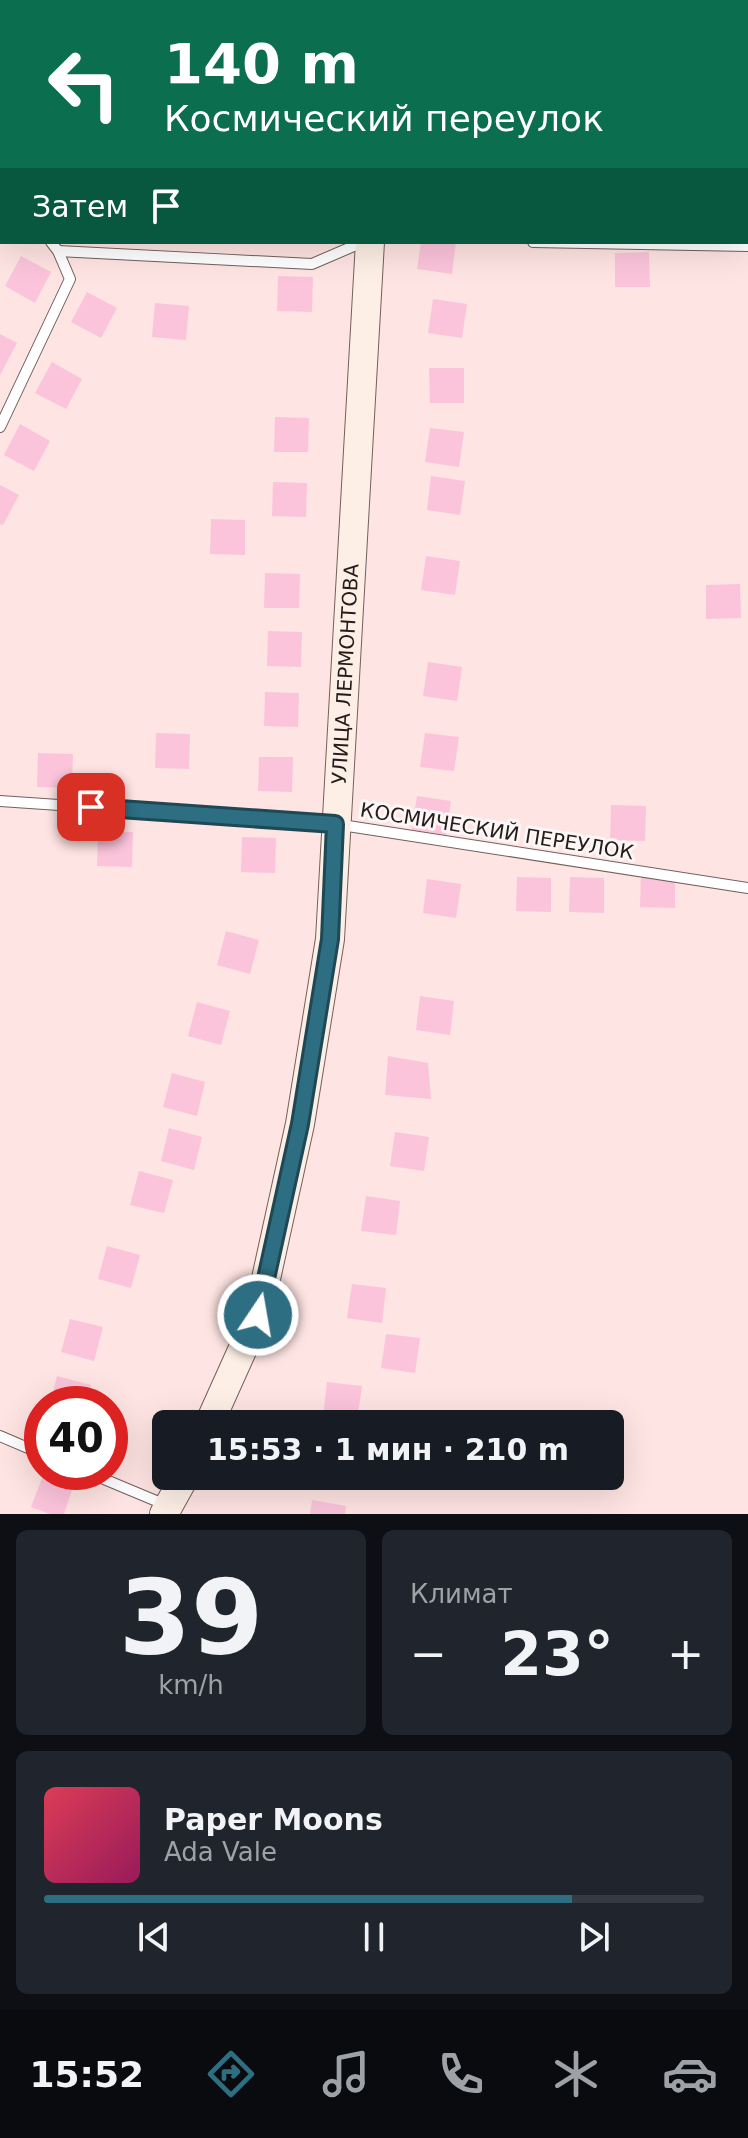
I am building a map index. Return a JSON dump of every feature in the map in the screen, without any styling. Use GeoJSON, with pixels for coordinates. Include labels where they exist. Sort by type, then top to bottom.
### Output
{"type":"FeatureCollection","features":[{"type":"Feature","properties":{"kind":"street","name":"УЛИЦА ЛЕРМОНТОВА"},"geometry":{"type":"LineString","coordinates":[[215,1410],[258,1315],[300,1124],[330,939],[370,244]]}},
{"type":"Feature","properties":{"kind":"street"},"geometry":{"type":"LineString","coordinates":[[166,1510],[177,1490]]}},
{"type":"Feature","properties":{"kind":"lane"},"geometry":{"type":"LineString","coordinates":[[0,427],[70,279],[54,246],[312,264],[358,244]]}},
{"type":"Feature","properties":{"kind":"lane"},"geometry":{"type":"LineString","coordinates":[[640,244],[748,246]]}},
{"type":"Feature","properties":{"kind":"lane","name":"КОСМИЧЕСКИЙ ПЕРЕУЛОК"},"geometry":{"type":"LineString","coordinates":[[0,801],[335,824],[748,888]]}},
{"type":"Feature","properties":{"kind":"lane"},"geometry":{"type":"LineString","coordinates":[[0,1436],[24,1446]]}},
{"type":"Feature","properties":{"kind":"lane"},"geometry":{"type":"LineString","coordinates":[[124,1490],[166,1510]]}},
{"type":"Feature","properties":{"kind":"building"},"geometry":{"type":"Polygon","coordinates":[[[421,244],[456,244],[452,274],[417,269],[421,244]]]}},
{"type":"Feature","properties":{"kind":"building"},"geometry":{"type":"Polygon","coordinates":[[[649,252],[650,287],[615,287],[615,253],[649,252]]]}},
{"type":"Feature","properties":{"kind":"building"},"geometry":{"type":"Polygon","coordinates":[[[21,256],[51,272],[35,303],[5,286],[21,256]]]}},
{"type":"Feature","properties":{"kind":"building"},"geometry":{"type":"Polygon","coordinates":[[[278,276],[313,277],[312,312],[277,311],[278,276]]]}},
{"type":"Feature","properties":{"kind":"building"},"geometry":{"type":"Polygon","coordinates":[[[87,292],[117,308],[101,338],[71,322],[87,292]]]}},
{"type":"Feature","properties":{"kind":"building"},"geometry":{"type":"Polygon","coordinates":[[[433,299],[467,304],[462,338],[428,333],[433,299]]]}},
{"type":"Feature","properties":{"kind":"building"},"geometry":{"type":"Polygon","coordinates":[[[155,303],[189,306],[186,340],[152,337],[155,303]]]}},
{"type":"Feature","properties":{"kind":"building"},"geometry":{"type":"Polygon","coordinates":[[[0,334],[17,343],[0,375],[0,334]]]}},
{"type":"Feature","properties":{"kind":"building"},"geometry":{"type":"Polygon","coordinates":[[[52,362],[82,379],[66,409],[35,393],[52,362]]]}},
{"type":"Feature","properties":{"kind":"building"},"geometry":{"type":"Polygon","coordinates":[[[429,368],[464,368],[464,403],[430,403],[429,368]]]}},
{"type":"Feature","properties":{"kind":"building"},"geometry":{"type":"Polygon","coordinates":[[[275,417],[309,418],[308,452],[274,452],[275,417]]]}},
{"type":"Feature","properties":{"kind":"building"},"geometry":{"type":"Polygon","coordinates":[[[20,424],[50,441],[34,471],[4,455],[20,424]]]}},
{"type":"Feature","properties":{"kind":"building"},"geometry":{"type":"Polygon","coordinates":[[[430,428],[464,432],[459,467],[425,462],[430,428]]]}},
{"type":"Feature","properties":{"kind":"building"},"geometry":{"type":"Polygon","coordinates":[[[431,476],[465,481],[460,515],[427,510],[431,476]]]}},
{"type":"Feature","properties":{"kind":"building"},"geometry":{"type":"Polygon","coordinates":[[[273,482],[307,483],[306,517],[272,516],[273,482]]]}},
{"type":"Feature","properties":{"kind":"building"},"geometry":{"type":"Polygon","coordinates":[[[0,485],[19,495],[3,525],[0,524],[0,485]]]}},
{"type":"Feature","properties":{"kind":"building"},"geometry":{"type":"Polygon","coordinates":[[[211,519],[245,520],[245,555],[210,554],[211,519]]]}},
{"type":"Feature","properties":{"kind":"building"},"geometry":{"type":"Polygon","coordinates":[[[426,556],[460,561],[455,595],[421,590],[426,556]]]}},
{"type":"Feature","properties":{"kind":"building"},"geometry":{"type":"Polygon","coordinates":[[[265,573],[300,574],[299,608],[264,608],[265,573]]]}},
{"type":"Feature","properties":{"kind":"building"},"geometry":{"type":"Polygon","coordinates":[[[740,584],[741,618],[706,619],[706,585],[740,584]]]}},
{"type":"Feature","properties":{"kind":"building"},"geometry":{"type":"Polygon","coordinates":[[[268,631],[302,632],[301,667],[267,666],[268,631]]]}},
{"type":"Feature","properties":{"kind":"building"},"geometry":{"type":"Polygon","coordinates":[[[428,662],[462,667],[457,701],[423,696],[428,662]]]}},
{"type":"Feature","properties":{"kind":"building"},"geometry":{"type":"Polygon","coordinates":[[[265,692],[299,693],[298,727],[264,726],[265,692]]]}},
{"type":"Feature","properties":{"kind":"building"},"geometry":{"type":"Polygon","coordinates":[[[156,733],[190,734],[189,769],[155,768],[156,733]]]}},
{"type":"Feature","properties":{"kind":"building"},"geometry":{"type":"Polygon","coordinates":[[[425,733],[459,737],[454,771],[420,767],[425,733]]]}},
{"type":"Feature","properties":{"kind":"building"},"geometry":{"type":"Polygon","coordinates":[[[38,753],[73,754],[72,788],[37,787],[38,753]]]}},
{"type":"Feature","properties":{"kind":"building"},"geometry":{"type":"Polygon","coordinates":[[[259,757],[293,757],[292,792],[258,791],[259,757]]]}},
{"type":"Feature","properties":{"kind":"building"},"geometry":{"type":"Polygon","coordinates":[[[417,796],[451,801],[446,835],[412,830],[417,796]]]}},
{"type":"Feature","properties":{"kind":"building"},"geometry":{"type":"Polygon","coordinates":[[[611,805],[646,806],[645,841],[610,840],[611,805]]]}},
{"type":"Feature","properties":{"kind":"building"},"geometry":{"type":"Polygon","coordinates":[[[98,832],[133,832],[132,867],[97,866],[98,832]]]}},
{"type":"Feature","properties":{"kind":"building"},"geometry":{"type":"Polygon","coordinates":[[[242,837],[276,838],[275,873],[241,872],[242,837]]]}},
{"type":"Feature","properties":{"kind":"building"},"geometry":{"type":"Polygon","coordinates":[[[641,873],[675,873],[675,908],[640,907],[641,873]]]}},
{"type":"Feature","properties":{"kind":"building"},"geometry":{"type":"Polygon","coordinates":[[[517,877],[551,878],[551,912],[516,911],[517,877]]]}},
{"type":"Feature","properties":{"kind":"building"},"geometry":{"type":"Polygon","coordinates":[[[570,877],[604,878],[604,913],[569,912],[570,877]]]}},
{"type":"Feature","properties":{"kind":"building"},"geometry":{"type":"Polygon","coordinates":[[[427,879],[461,884],[456,918],[423,913],[427,879]]]}},
{"type":"Feature","properties":{"kind":"building"},"geometry":{"type":"Polygon","coordinates":[[[226,931],[259,940],[250,974],[217,965],[226,931]]]}},
{"type":"Feature","properties":{"kind":"building"},"geometry":{"type":"Polygon","coordinates":[[[420,996],[454,1001],[450,1035],[416,1030],[420,996]]]}},
{"type":"Feature","properties":{"kind":"building"},"geometry":{"type":"Polygon","coordinates":[[[197,1002],[230,1011],[221,1045],[188,1036],[197,1002]]]}},
{"type":"Feature","properties":{"kind":"building"},"geometry":{"type":"Polygon","coordinates":[[[388,1056],[428,1063],[431,1099],[385,1095],[388,1056]]]}},
{"type":"Feature","properties":{"kind":"building"},"geometry":{"type":"Polygon","coordinates":[[[172,1073],[205,1082],[197,1116],[163,1107],[172,1073]]]}},
{"type":"Feature","properties":{"kind":"building"},"geometry":{"type":"Polygon","coordinates":[[[169,1128],[202,1137],[194,1170],[161,1161],[169,1128]]]}},
{"type":"Feature","properties":{"kind":"building"},"geometry":{"type":"Polygon","coordinates":[[[395,1132],[429,1137],[424,1171],[390,1166],[395,1132]]]}},
{"type":"Feature","properties":{"kind":"building"},"geometry":{"type":"Polygon","coordinates":[[[139,1171],[173,1180],[164,1213],[130,1205],[139,1171]]]}},
{"type":"Feature","properties":{"kind":"building"},"geometry":{"type":"Polygon","coordinates":[[[366,1196],[400,1201],[396,1235],[361,1231],[366,1196]]]}},
{"type":"Feature","properties":{"kind":"building"},"geometry":{"type":"Polygon","coordinates":[[[107,1246],[140,1255],[131,1288],[98,1279],[107,1246]]]}},
{"type":"Feature","properties":{"kind":"building"},"geometry":{"type":"Polygon","coordinates":[[[352,1284],[386,1288],[382,1323],[347,1318],[352,1284]]]}},
{"type":"Feature","properties":{"kind":"building"},"geometry":{"type":"Polygon","coordinates":[[[70,1319],[103,1327],[94,1361],[61,1352],[70,1319]]]}},
{"type":"Feature","properties":{"kind":"building"},"geometry":{"type":"Polygon","coordinates":[[[386,1334],[420,1338],[415,1373],[381,1368],[386,1334]]]}},
{"type":"Feature","properties":{"kind":"building"},"geometry":{"type":"Polygon","coordinates":[[[57,1376],[91,1385],[91,1386],[54,1386],[57,1376]]]}},
{"type":"Feature","properties":{"kind":"building"},"geometry":{"type":"Polygon","coordinates":[[[327,1382],[362,1386],[359,1410],[324,1410],[327,1382]]]}},
{"type":"Feature","properties":{"kind":"building"},"geometry":{"type":"Polygon","coordinates":[[[38,1490],[72,1490],[64,1514],[50,1514],[31,1507],[38,1490]]]}},
{"type":"Feature","properties":{"kind":"building"},"geometry":{"type":"Polygon","coordinates":[[[312,1500],[346,1506],[345,1514],[310,1514],[312,1500]]]}},
{"type":"Feature","properties":{"kind":"route"},"geometry":{"type":"LineString","coordinates":[[91,807],[335,824],[330,939],[300,1124],[258,1315]]}}]}
